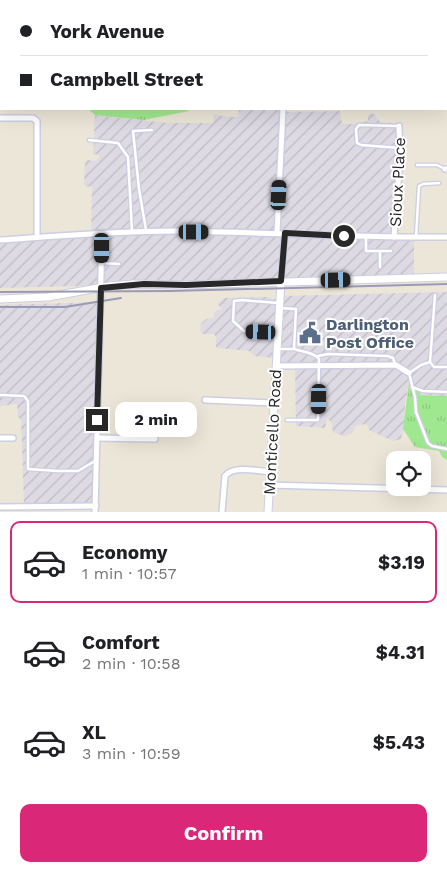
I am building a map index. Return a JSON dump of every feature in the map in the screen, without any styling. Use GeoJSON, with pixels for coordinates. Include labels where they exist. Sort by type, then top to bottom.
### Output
{"type":"FeatureCollection","features":[{"type":"Feature","properties":{"kind":"main road"},"geometry":{"type":"LineString","coordinates":[[0,299],[35,298],[101,288],[148,284],[186,285],[447,277]]}},
{"type":"Feature","properties":{"kind":"main road","name":"Monticello Road"},"geometry":{"type":"LineString","coordinates":[[268,512],[281,281]]}},
{"type":"Feature","properties":{"kind":"street"},"geometry":{"type":"LineString","coordinates":[[277,233],[283,110]]}},
{"type":"Feature","properties":{"kind":"street"},"geometry":{"type":"LineString","coordinates":[[0,118],[33,118],[37,124],[37,237]]}},
{"type":"Feature","properties":{"kind":"street","name":"Sioux Place"},"geometry":{"type":"LineString","coordinates":[[394,237],[400,126]]}},
{"type":"Feature","properties":{"kind":"street"},"geometry":{"type":"LineString","coordinates":[[0,240],[132,232],[447,237]]}},
{"type":"Feature","properties":{"kind":"street","name":"Monticello Road"},"geometry":{"type":"LineString","coordinates":[[281,281],[285,233]]}},
{"type":"Feature","properties":{"kind":"street"},"geometry":{"type":"LineString","coordinates":[[0,507],[95,509],[102,234]]}},
{"type":"Feature","properties":{"kind":"street"},"geometry":{"type":"LineString","coordinates":[[276,366],[396,365],[408,373]]}},
{"type":"Feature","properties":{"kind":"street"},"geometry":{"type":"LineString","coordinates":[[205,400],[274,403]]}},
{"type":"Feature","properties":{"kind":"street"},"geometry":{"type":"LineString","coordinates":[[0,438],[13,438]]}},
{"type":"Feature","properties":{"kind":"street"},"geometry":{"type":"LineString","coordinates":[[97,438],[155,439]]}},
{"type":"Feature","properties":{"kind":"street"},"geometry":{"type":"LineString","coordinates":[[222,512],[225,476],[227,473],[234,470],[270,472]]}},
{"type":"Feature","properties":{"kind":"street"},"geometry":{"type":"LineString","coordinates":[[269,485],[447,490]]}},
{"type":"Feature","properties":{"kind":"lane"},"geometry":{"type":"LineString","coordinates":[[400,126],[359,125],[356,129],[358,143],[362,145],[400,148]]}},
{"type":"Feature","properties":{"kind":"lane"},"geometry":{"type":"LineString","coordinates":[[146,232],[133,131],[152,130]]}},
{"type":"Feature","properties":{"kind":"lane"},"geometry":{"type":"LineString","coordinates":[[89,140],[118,143],[128,156],[132,232]]}},
{"type":"Feature","properties":{"kind":"lane"},"geometry":{"type":"LineString","coordinates":[[417,165],[437,165],[446,169]]}},
{"type":"Feature","properties":{"kind":"lane"},"geometry":{"type":"LineString","coordinates":[[416,237],[419,186],[439,183]]}},
{"type":"Feature","properties":{"kind":"lane"},"geometry":{"type":"LineString","coordinates":[[366,237],[366,251],[391,251]]}},
{"type":"Feature","properties":{"kind":"lane"},"geometry":{"type":"LineString","coordinates":[[380,251],[380,267]]}},
{"type":"Feature","properties":{"kind":"lane"},"geometry":{"type":"LineString","coordinates":[[102,263],[120,264]]}},
{"type":"Feature","properties":{"kind":"lane"},"geometry":{"type":"LineString","coordinates":[[435,295],[430,362],[434,367],[447,367]]}},
{"type":"Feature","properties":{"kind":"lane"},"geometry":{"type":"LineString","coordinates":[[278,332],[244,331],[233,321],[234,301],[242,300],[296,309],[294,350]]}},
{"type":"Feature","properties":{"kind":"lane"},"geometry":{"type":"LineString","coordinates":[[278,349],[294,350],[318,356],[328,354],[388,356],[393,358],[396,365]]}},
{"type":"Feature","properties":{"kind":"lane"},"geometry":{"type":"LineString","coordinates":[[287,420],[318,420],[318,356]]}},
{"type":"Feature","properties":{"kind":"lane"},"geometry":{"type":"LineString","coordinates":[[430,362],[408,373],[416,412],[428,443],[432,446],[447,449]]}},
{"type":"Feature","properties":{"kind":"lane"},"geometry":{"type":"LineString","coordinates":[[412,387],[423,391],[447,392]]}},
{"type":"Feature","properties":{"kind":"lane"},"geometry":{"type":"LineString","coordinates":[[0,395],[24,396],[28,401],[28,470],[78,471],[97,460]]}},
{"type":"Feature","properties":{"kind":"shaded area"},"geometry":{"type":"Polygon","coordinates":[[[239,110],[280,110],[282,112],[340,111],[342,124],[368,121],[368,115],[371,113],[380,122],[395,123],[399,126],[394,236],[414,238],[414,278],[0,288],[0,241],[91,235],[92,186],[87,187],[84,184],[85,163],[87,160],[96,161],[99,158],[99,155],[93,154],[95,115],[166,123],[213,123],[214,114],[238,117],[239,110]]]}},
{"type":"Feature","properties":{"kind":"shaded area"},"geometry":{"type":"Polygon","coordinates":[[[447,292],[447,396],[420,395],[416,387],[409,383],[401,439],[393,441],[369,430],[367,424],[357,425],[352,433],[344,436],[333,432],[331,422],[327,418],[325,428],[296,426],[295,368],[276,367],[275,358],[255,356],[249,351],[218,348],[216,347],[216,337],[214,334],[203,334],[200,331],[201,324],[206,319],[214,318],[214,313],[217,310],[223,309],[218,303],[224,298],[267,297],[278,300],[280,296],[447,292]]]}},
{"type":"Feature","properties":{"kind":"shaded area"},"geometry":{"type":"Polygon","coordinates":[[[99,302],[95,404],[94,508],[24,506],[21,420],[18,417],[17,405],[0,406],[0,305],[99,302]]]}},
{"type":"Feature","properties":{"kind":"green space"},"geometry":{"type":"Polygon","coordinates":[[[89,110],[189,110],[144,120],[95,115],[89,110]]]}},
{"type":"Feature","properties":{"kind":"green space"},"geometry":{"type":"Polygon","coordinates":[[[409,383],[416,387],[420,395],[447,396],[447,460],[442,457],[439,451],[415,447],[403,429],[409,383]]]}},
{"type":"Feature","properties":{"kind":"railway"},"geometry":{"type":"LineString","coordinates":[[0,292],[171,291],[447,284]]}},
{"type":"Feature","properties":{"kind":"railway"},"geometry":{"type":"LineString","coordinates":[[0,307],[65,307],[121,298]]}},
{"type":"Feature","properties":{"kind":"place","name":"Darlington Post Office"},"geometry":{"type":"Point","coordinates":[310,333]}},
{"type":"Feature","properties":{"kind":"route"},"geometry":{"type":"LineString","coordinates":[[97,420],[101,288],[155,283],[186,285],[281,281],[285,233],[344,236]]}}]}
